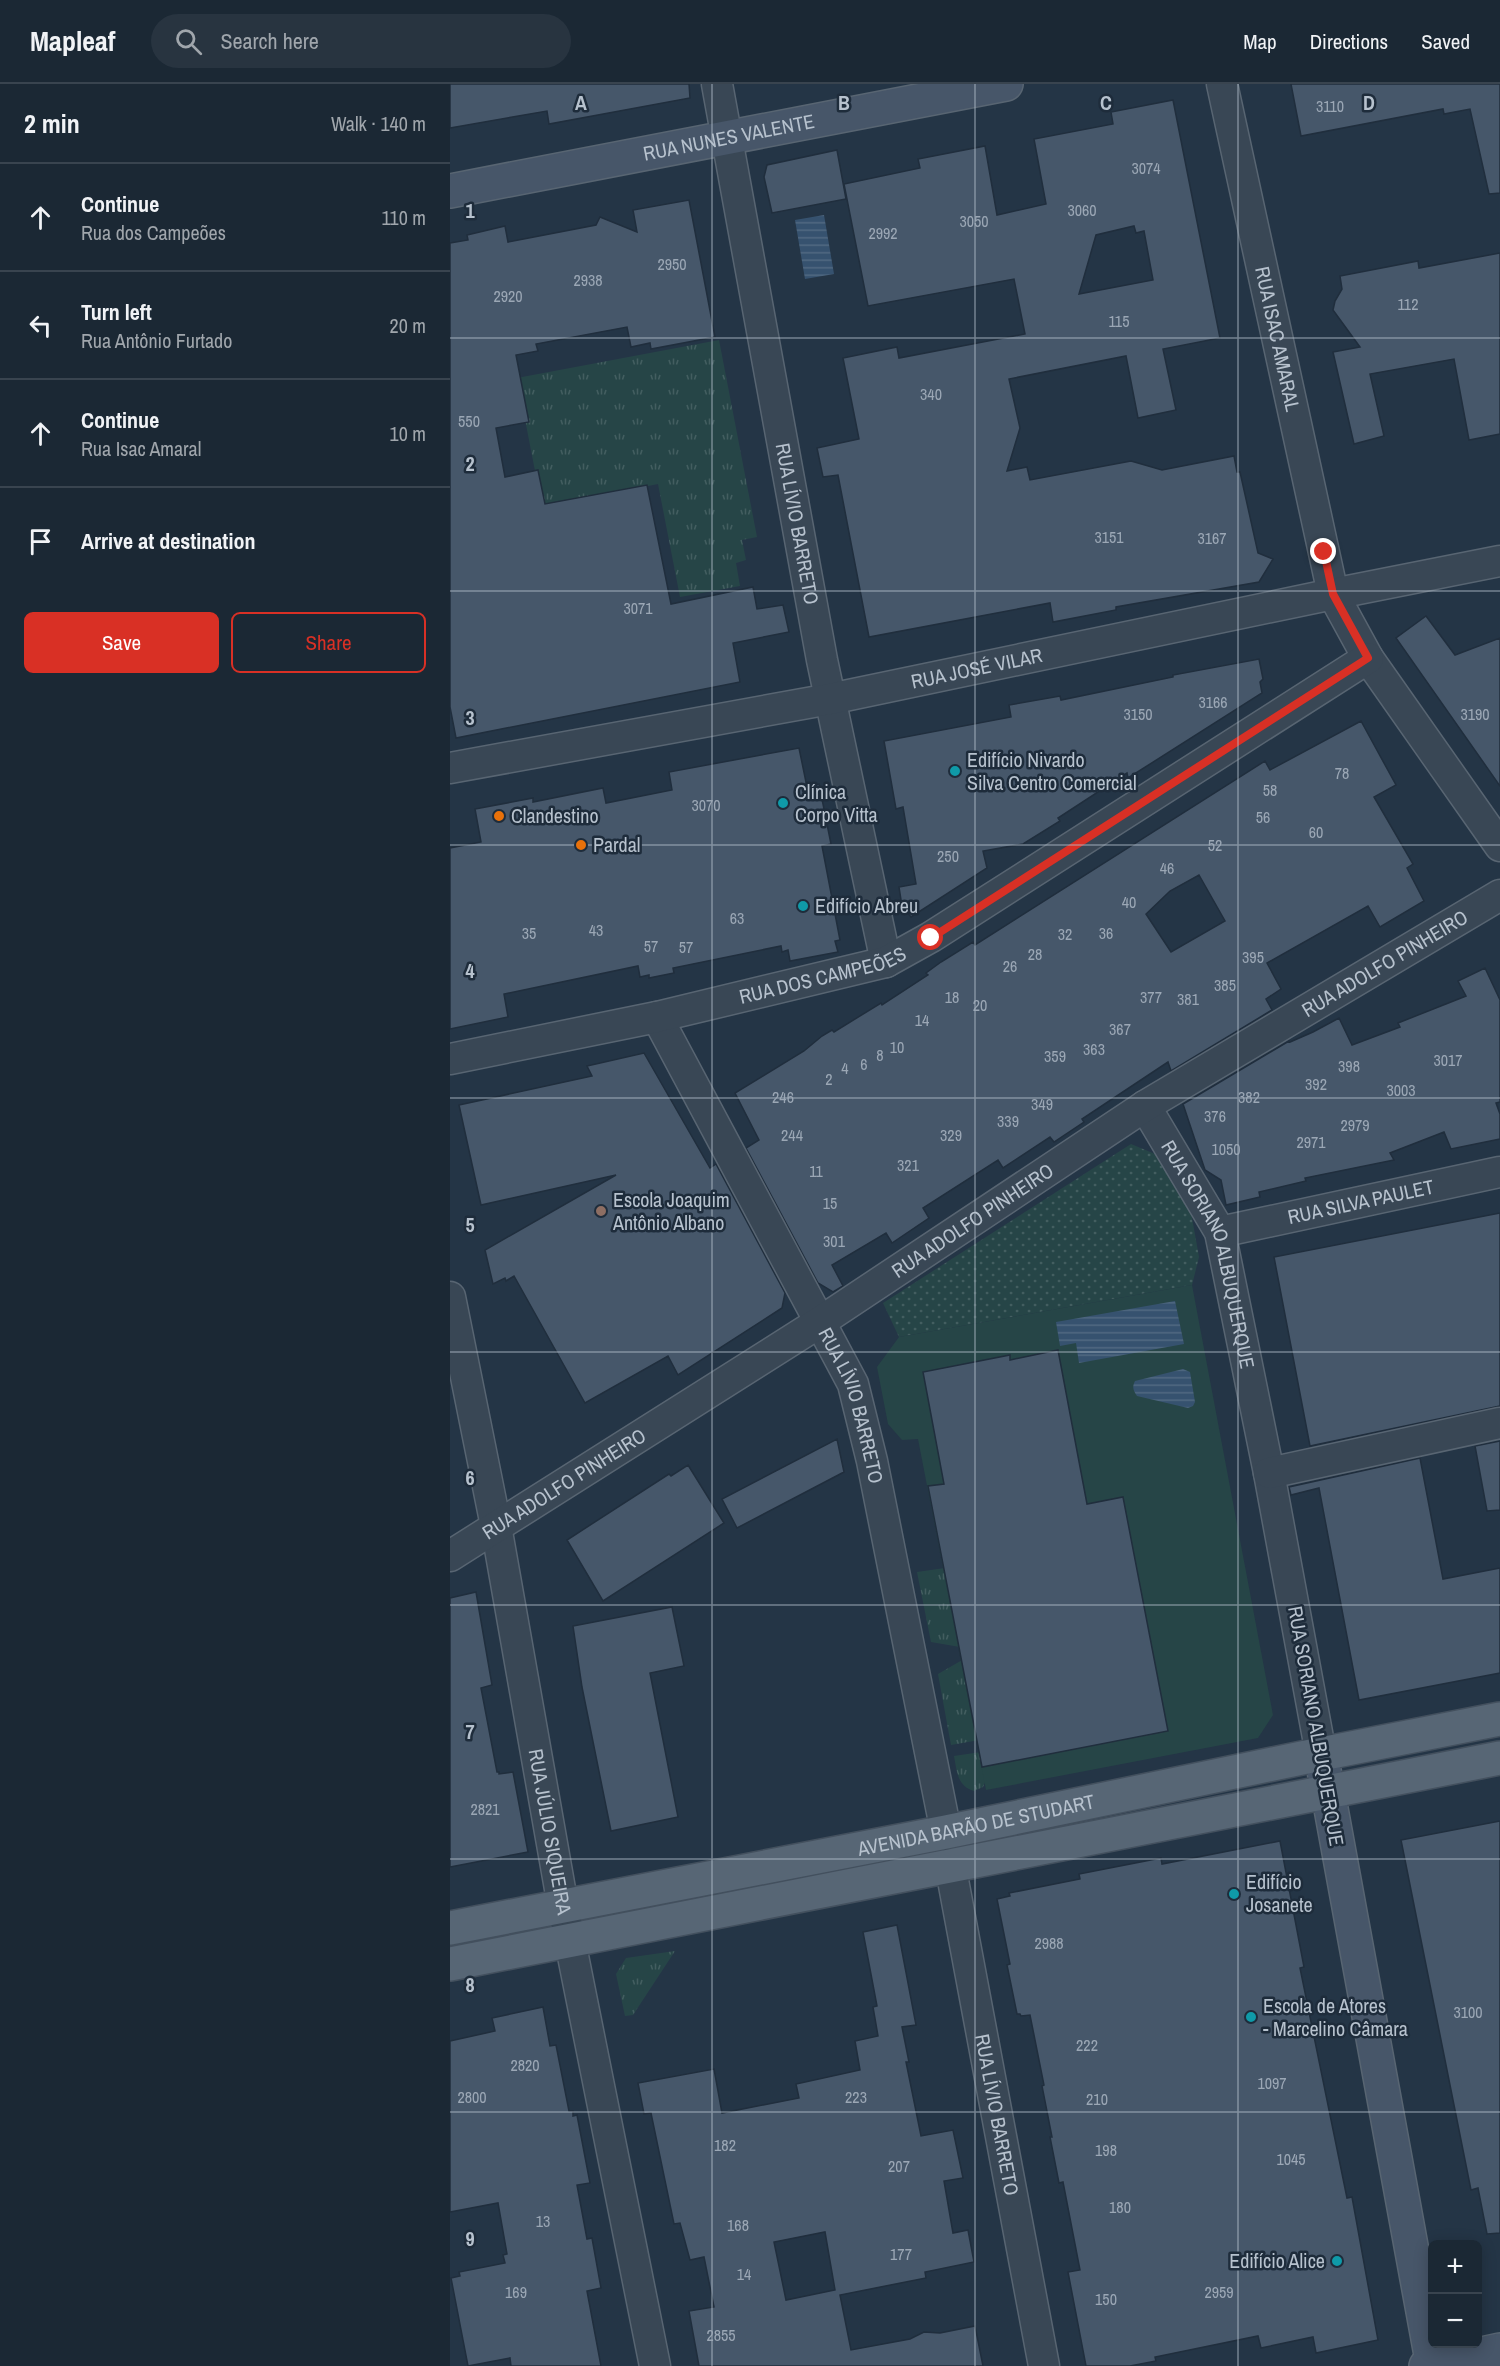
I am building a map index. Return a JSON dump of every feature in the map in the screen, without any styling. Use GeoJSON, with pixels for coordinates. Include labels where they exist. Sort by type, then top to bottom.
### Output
{"type":"FeatureCollection","features":[{"type":"Feature","properties":{"kind":"main road","name":"AVENIDA BARÃO DE STUDART"},"geometry":{"type":"LineString","coordinates":[[450,1928],[946,1832],[1500,1719]]}},
{"type":"Feature","properties":{"kind":"main road","name":"AVENIDA BARÃO DE STUDART"},"geometry":{"type":"LineString","coordinates":[[450,1964],[950,1864],[1500,1758]]}},
{"type":"Feature","properties":{"kind":"street","name":"RUA LÍVIO BARRETO"},"geometry":{"type":"LineString","coordinates":[[717,84],[830,699],[886,962]]}},
{"type":"Feature","properties":{"kind":"street","name":"RUA NUNES VALENTE"},"geometry":{"type":"LineString","coordinates":[[450,191],[1006,84]]}},
{"type":"Feature","properties":{"kind":"street","name":"RUA ISAC AMARAL"},"geometry":{"type":"LineString","coordinates":[[1222,84],[1333,594],[1368,658],[1500,846]]}},
{"type":"Feature","properties":{"kind":"street","name":"RUA JOSÉ VILAR"},"geometry":{"type":"LineString","coordinates":[[450,768],[830,699],[1500,561]]}},
{"type":"Feature","properties":{"kind":"street","name":"RUA DOS CAMPEÕES"},"geometry":{"type":"LineString","coordinates":[[450,1059],[657,1017],[886,962],[931,938],[1368,658]]}},
{"type":"Feature","properties":{"kind":"street","name":"RUA ADOLFO PINHEIRO"},"geometry":{"type":"LineString","coordinates":[[450,1556],[820,1322],[1145,1106],[1500,895]]}},
{"type":"Feature","properties":{"kind":"street","name":"RUA LÍVIO BARRETO"},"geometry":{"type":"LineString","coordinates":[[657,1017],[853,1384],[875,1473],[946,1832]]}},
{"type":"Feature","properties":{"kind":"street","name":"RUA SORIANO ALBUQUERQUE"},"geometry":{"type":"LineString","coordinates":[[1145,1106],[1220,1232],[1269,1473],[1328,1791],[1430,2366]]}},
{"type":"Feature","properties":{"kind":"street","name":"RUA SILVA PAULET"},"geometry":{"type":"LineString","coordinates":[[1220,1232],[1500,1172]]}},
{"type":"Feature","properties":{"kind":"street","name":"RUA JÚLIO SIQUEIRA"},"geometry":{"type":"LineString","coordinates":[[450,1297],[458,1385],[496,1526],[563,1906],[655,2366]]}},
{"type":"Feature","properties":{"kind":"street"},"geometry":{"type":"LineString","coordinates":[[1269,1473],[1500,1424]]}},
{"type":"Feature","properties":{"kind":"street","name":"RUA LÍVIO BARRETO"},"geometry":{"type":"LineString","coordinates":[[950,1864],[1044,2366]]}},
{"type":"Feature","properties":{"kind":"street"},"geometry":{"type":"LineString","coordinates":[[1430,2366],[1500,2350]]}},
{"type":"Feature","properties":{"kind":"green space"},"geometry":{"type":"Polygon","coordinates":[[[719,340],[757,537],[742,540],[746,560],[736,563],[740,586],[680,597],[658,484],[542,507],[517,378],[719,340]]]}},
{"type":"Feature","properties":{"kind":"green space"},"geometry":{"type":"Polygon","coordinates":[[[1131,1144],[1155,1154],[1178,1173],[1190,1207],[1199,1257],[1192,1285],[899,1337],[883,1303],[1131,1144]]]}},
{"type":"Feature","properties":{"kind":"green space"},"geometry":{"type":"Polygon","coordinates":[[[1192,1285],[1273,1715],[1258,1738],[986,1790],[918,1439],[902,1440],[888,1424],[877,1367],[899,1337],[1192,1285]]]}},
{"type":"Feature","properties":{"kind":"green space"},"geometry":{"type":"Polygon","coordinates":[[[952,1567],[960,1647],[931,1642],[917,1572],[952,1567]]]}},
{"type":"Feature","properties":{"kind":"green space"},"geometry":{"type":"Polygon","coordinates":[[[964,1659],[985,1739],[951,1745],[938,1674],[964,1659]]]}},
{"type":"Feature","properties":{"kind":"green space"},"geometry":{"type":"Polygon","coordinates":[[[981,1752],[986,1780],[983,1787],[974,1791],[961,1782],[954,1756],[981,1752]]]}},
{"type":"Feature","properties":{"kind":"green space"},"geometry":{"type":"Polygon","coordinates":[[[675,1951],[633,2015],[625,2016],[616,1974],[626,1958],[675,1951]]]}},
{"type":"Feature","properties":{"kind":"water"},"geometry":{"type":"Polygon","coordinates":[[[824,215],[834,274],[805,279],[795,220],[824,215]]]}},
{"type":"Feature","properties":{"kind":"water"},"geometry":{"type":"Polygon","coordinates":[[[1175,1301],[1184,1344],[1079,1363],[1076,1343],[1060,1346],[1056,1322],[1175,1301]]]}},
{"type":"Feature","properties":{"kind":"water"},"geometry":{"type":"Polygon","coordinates":[[[1183,1369],[1190,1372],[1195,1402],[1193,1406],[1188,1408],[1137,1396],[1133,1387],[1135,1381],[1183,1369]]]}},
{"type":"Feature","properties":{"kind":"building"},"geometry":{"type":"Polygon","coordinates":[[[450,84],[689,84],[690,98],[549,124],[547,111],[450,128],[450,84]]]}},
{"type":"Feature","properties":{"kind":"building"},"geometry":{"type":"Polygon","coordinates":[[[1291,84],[1500,84],[1500,193],[1489,194],[1470,109],[1444,114],[1443,109],[1301,136],[1291,84]]]}},
{"type":"Feature","properties":{"kind":"building"},"geometry":{"type":"Polygon","coordinates":[[[1173,100],[1220,338],[1163,349],[1176,410],[1138,418],[1126,356],[1009,379],[1020,428],[1007,471],[1027,467],[1030,480],[1131,461],[1162,470],[1234,456],[1237,472],[1240,472],[1258,553],[1273,559],[1259,582],[1116,607],[1116,610],[1053,622],[1050,603],[869,637],[838,475],[823,477],[817,448],[859,439],[843,358],[897,347],[899,358],[1025,334],[1014,279],[868,306],[844,184],[920,168],[918,159],[985,146],[997,215],[1046,204],[1034,139],[1113,124],[1111,112],[1173,100]],[[1134,226],[1096,235],[1079,294],[1153,280],[1144,231],[1136,233],[1134,226]]]}},
{"type":"Feature","properties":{"kind":"building"},"geometry":{"type":"Polygon","coordinates":[[[837,150],[846,199],[772,213],[764,177],[767,165],[837,150]]]}},
{"type":"Feature","properties":{"kind":"building"},"geometry":{"type":"Polygon","coordinates":[[[689,200],[715,337],[651,349],[650,343],[631,347],[627,327],[536,344],[538,351],[516,355],[529,422],[496,428],[505,477],[538,470],[545,504],[647,485],[671,604],[753,587],[757,609],[783,605],[789,632],[733,643],[740,682],[456,738],[450,707],[450,243],[468,240],[467,235],[505,226],[508,242],[596,225],[600,217],[637,232],[633,210],[689,200]]]}},
{"type":"Feature","properties":{"kind":"building"},"geometry":{"type":"Polygon","coordinates":[[[1500,253],[1500,434],[1469,440],[1454,359],[1370,374],[1384,436],[1354,444],[1333,352],[1360,347],[1333,310],[1342,289],[1340,276],[1418,261],[1419,268],[1500,253]]]}},
{"type":"Feature","properties":{"kind":"building"},"geometry":{"type":"Polygon","coordinates":[[[1426,616],[1455,655],[1500,638],[1500,786],[1396,638],[1426,616]]]}},
{"type":"Feature","properties":{"kind":"building"},"geometry":{"type":"Polygon","coordinates":[[[1259,659],[1263,679],[1260,682],[1262,693],[1128,778],[1127,773],[1058,818],[1060,821],[1023,844],[983,851],[987,868],[911,917],[902,906],[899,887],[916,884],[903,807],[896,809],[884,741],[1011,717],[1009,705],[1060,696],[1061,700],[1259,659]]]}},
{"type":"Feature","properties":{"kind":"building"},"geometry":{"type":"Polygon","coordinates":[[[1361,721],[1396,785],[1374,797],[1413,864],[1407,868],[1424,901],[1380,927],[1368,906],[1267,963],[1281,989],[1266,999],[1272,1010],[1171,1071],[1168,1062],[1082,1119],[1084,1122],[1054,1142],[1050,1137],[1003,1168],[998,1160],[923,1208],[929,1218],[892,1243],[886,1233],[832,1265],[843,1286],[833,1292],[818,1283],[746,1148],[759,1140],[735,1093],[804,1051],[832,1030],[834,1032],[881,1003],[882,1005],[928,975],[926,973],[941,962],[973,942],[975,945],[1265,761],[1270,770],[1361,721]],[[1199,875],[1170,891],[1146,914],[1171,952],[1225,921],[1199,875]]]}},
{"type":"Feature","properties":{"kind":"building"},"geometry":{"type":"Polygon","coordinates":[[[799,748],[807,787],[819,784],[831,844],[822,846],[840,940],[835,941],[838,952],[790,961],[788,950],[782,952],[781,946],[673,968],[674,973],[649,978],[649,975],[640,977],[638,966],[504,994],[508,1017],[450,1029],[450,848],[481,842],[475,809],[533,798],[533,802],[603,788],[606,803],[672,790],[669,772],[799,748]]]}},
{"type":"Feature","properties":{"kind":"building"},"geometry":{"type":"Polygon","coordinates":[[[1485,968],[1500,1000],[1500,1102],[1496,1103],[1500,1114],[1500,1139],[1451,1149],[1444,1132],[1390,1153],[1394,1160],[1305,1178],[1306,1181],[1259,1192],[1260,1197],[1226,1205],[1221,1180],[1205,1170],[1183,1104],[1289,1041],[1313,1032],[1339,1018],[1352,1045],[1400,1027],[1398,1023],[1466,996],[1458,981],[1485,968]]]}},
{"type":"Feature","properties":{"kind":"building","name":"Escola Joaquim Antônio Albano"},"geometry":{"type":"Polygon","coordinates":[[[644,1053],[710,1168],[716,1164],[785,1293],[782,1308],[678,1375],[668,1356],[585,1403],[514,1276],[506,1281],[505,1278],[493,1284],[485,1250],[616,1175],[481,1205],[459,1105],[592,1076],[587,1066],[644,1053]]]}},
{"type":"Feature","properties":{"kind":"building"},"geometry":{"type":"Polygon","coordinates":[[[1500,1213],[1500,1406],[1310,1446],[1274,1257],[1500,1213]]]}},
{"type":"Feature","properties":{"kind":"building"},"geometry":{"type":"Polygon","coordinates":[[[1058,1350],[1087,1504],[1123,1497],[1168,1731],[982,1767],[928,1486],[944,1484],[923,1372],[1010,1355],[1010,1360],[1058,1350]]]}},
{"type":"Feature","properties":{"kind":"building"},"geometry":{"type":"Polygon","coordinates":[[[837,1439],[844,1472],[737,1528],[722,1499],[837,1439]]]}},
{"type":"Feature","properties":{"kind":"building"},"geometry":{"type":"Polygon","coordinates":[[[1500,1441],[1500,1510],[1487,1511],[1475,1446],[1500,1441]]]}},
{"type":"Feature","properties":{"kind":"building"},"geometry":{"type":"Polygon","coordinates":[[[1420,1458],[1443,1579],[1500,1568],[1500,1673],[1359,1700],[1319,1488],[1291,1495],[1289,1487],[1420,1458]]]}},
{"type":"Feature","properties":{"kind":"building"},"geometry":{"type":"Polygon","coordinates":[[[688,1465],[724,1523],[603,1601],[567,1540],[669,1474],[671,1476],[688,1465]]]}},
{"type":"Feature","properties":{"kind":"building"},"geometry":{"type":"Polygon","coordinates":[[[476,1592],[492,1685],[481,1688],[497,1772],[499,1774],[513,1772],[528,1852],[450,1867],[450,1598],[476,1592]]]}},
{"type":"Feature","properties":{"kind":"building"},"geometry":{"type":"Polygon","coordinates":[[[672,1607],[684,1666],[650,1673],[678,1817],[611,1831],[582,1687],[573,1626],[672,1607]]]}},
{"type":"Feature","properties":{"kind":"building"},"geometry":{"type":"Polygon","coordinates":[[[1500,1821],[1500,2233],[1487,2234],[1478,2188],[1471,2190],[1401,1840],[1500,1821]]]}},
{"type":"Feature","properties":{"kind":"building"},"geometry":{"type":"Polygon","coordinates":[[[1280,1841],[1304,1967],[1300,1968],[1347,2198],[1352,2197],[1378,2340],[1316,2353],[1313,2337],[1261,2348],[1258,2336],[1155,2357],[1156,2361],[1130,2366],[1086,2366],[1068,2272],[1080,2270],[1063,2182],[1059,2183],[1042,2086],[1044,2085],[1030,2015],[1017,2014],[997,1899],[1010,1896],[1009,1893],[1080,1879],[1079,1874],[1161,1858],[1162,1864],[1280,1841]]]}},
{"type":"Feature","properties":{"kind":"building"},"geometry":{"type":"Polygon","coordinates":[[[897,1925],[916,2025],[902,2027],[909,2062],[906,2062],[921,2136],[953,2130],[963,2178],[944,2181],[953,2233],[968,2230],[974,2262],[925,2272],[926,2278],[840,2295],[851,2350],[910,2339],[924,2332],[940,2333],[975,2326],[983,2366],[699,2366],[689,2311],[714,2307],[704,2257],[690,2260],[680,2223],[674,2224],[651,2113],[644,2114],[638,2083],[714,2069],[722,2113],[799,2098],[796,2084],[860,2070],[855,2041],[878,2036],[873,2007],[877,2006],[863,1932],[897,1925]],[[825,2232],[774,2242],[786,2300],[835,2290],[825,2232]]]}},
{"type":"Feature","properties":{"kind":"building"},"geometry":{"type":"Polygon","coordinates":[[[543,2007],[550,2046],[556,2045],[569,2111],[573,2111],[573,2116],[577,2115],[590,2183],[577,2185],[587,2239],[592,2238],[601,2288],[587,2291],[601,2366],[511,2366],[510,2358],[468,2366],[451,2278],[460,2276],[459,2272],[505,2263],[503,2255],[507,2254],[498,2203],[450,2212],[450,2041],[495,2031],[492,2018],[543,2007]]]}},
{"type":"Feature","properties":{"kind":"place","name":"Edifício Nivardo Silva Centro Comercial"},"geometry":{"type":"Point","coordinates":[955,771]}},
{"type":"Feature","properties":{"kind":"place","name":"Clínica Corpo Vitta"},"geometry":{"type":"Point","coordinates":[783,803]}},
{"type":"Feature","properties":{"kind":"place","name":"Clandestino"},"geometry":{"type":"Point","coordinates":[499,816]}},
{"type":"Feature","properties":{"kind":"place","name":"Pardal"},"geometry":{"type":"Point","coordinates":[581,845]}},
{"type":"Feature","properties":{"kind":"place","name":"Edifício Abreu"},"geometry":{"type":"Point","coordinates":[803,906]}},
{"type":"Feature","properties":{"kind":"place","name":"Escola Joaquim Antônio Albano"},"geometry":{"type":"Point","coordinates":[601,1211]}},
{"type":"Feature","properties":{"kind":"place","name":"Edifício Josanete"},"geometry":{"type":"Point","coordinates":[1234,1894]}},
{"type":"Feature","properties":{"kind":"place","name":"Escola de Atores - Marcelino Câmara"},"geometry":{"type":"Point","coordinates":[1251,2017]}},
{"type":"Feature","properties":{"kind":"place","name":"Edifício Alice"},"geometry":{"type":"Point","coordinates":[1337,2261]}},
{"type":"Feature","properties":{"kind":"route"},"geometry":{"type":"LineString","coordinates":[[931,938],[1368,658],[1333,594],[1324,552]]}}]}
